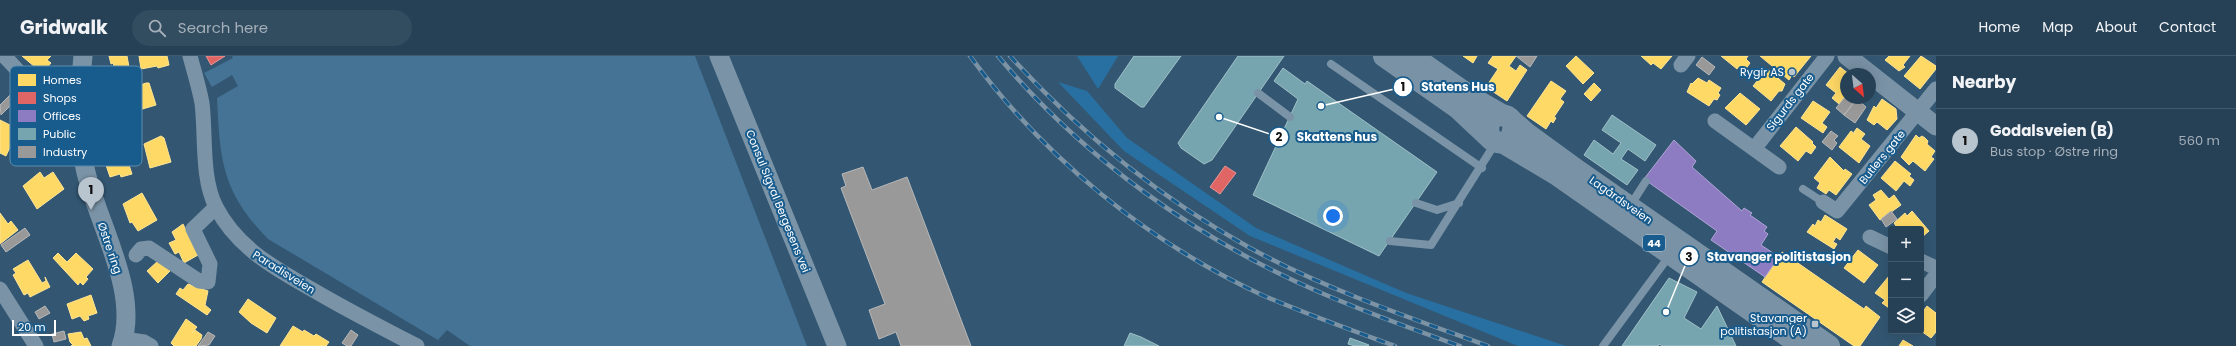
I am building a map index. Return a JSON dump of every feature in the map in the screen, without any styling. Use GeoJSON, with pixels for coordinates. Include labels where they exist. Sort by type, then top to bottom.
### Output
{"type":"FeatureCollection","features":[{"type":"Feature","properties":{"kind":"main road","name":"Lagårdsveien"},"geometry":{"type":"LineString","coordinates":[[1384,56],[1446,99],[1496,140],[1556,174],[1802,346]]}},
{"type":"Feature","properties":{"kind":"main road","name":"Lagårdsveien"},"geometry":{"type":"LineString","coordinates":[[1412,56],[1474,99],[1507,118],[1527,134],[1830,346]]}},
{"type":"Feature","properties":{"kind":"main road"},"geometry":{"type":"LineString","coordinates":[[1496,140],[1487,130],[1489,121],[1492,118],[1507,118]]}},
{"type":"Feature","properties":{"kind":"street"},"geometry":{"type":"LineString","coordinates":[[4,56],[13,66]]}},
{"type":"Feature","properties":{"kind":"street","name":"Østre ring"},"geometry":{"type":"LineString","coordinates":[[82,66],[83,56]]}},
{"type":"Feature","properties":{"kind":"street","name":"Paradisveien"},"geometry":{"type":"LineString","coordinates":[[190,56],[202,103],[206,167],[216,207],[238,239],[256,256],[338,304],[417,346]]}},
{"type":"Feature","properties":{"kind":"street","name":"Consul Sigval Bergesens vei"},"geometry":{"type":"LineString","coordinates":[[719,56],[837,346]]}},
{"type":"Feature","properties":{"kind":"street","name":"Sigurds gate"},"geometry":{"type":"LineString","coordinates":[[1754,148],[1827,56]]}},
{"type":"Feature","properties":{"kind":"street"},"geometry":{"type":"LineString","coordinates":[[1847,56],[1936,126]]}},
{"type":"Feature","properties":{"kind":"street","name":"Butlers gate"},"geometry":{"type":"LineString","coordinates":[[1823,202],[1837,211],[1936,89]]}},
{"type":"Feature","properties":{"kind":"street"},"geometry":{"type":"LineString","coordinates":[[1715,121],[1754,148],[1779,168]]}},
{"type":"Feature","properties":{"kind":"street","name":"Østre ring"},"geometry":{"type":"LineString","coordinates":[[85,166],[93,200],[124,290],[126,312],[123,342]]}},
{"type":"Feature","properties":{"kind":"street"},"geometry":{"type":"LineString","coordinates":[[136,255],[141,249],[149,248],[199,281],[208,282],[210,264],[193,229],[216,207]]}},
{"type":"Feature","properties":{"kind":"street"},"geometry":{"type":"LineString","coordinates":[[1870,237],[1888,246]]}},
{"type":"Feature","properties":{"kind":"street"},"geometry":{"type":"LineString","coordinates":[[1923,262],[1936,268]]}},
{"type":"Feature","properties":{"kind":"street"},"geometry":{"type":"LineString","coordinates":[[1924,291],[1936,276]]}},
{"type":"Feature","properties":{"kind":"street"},"geometry":{"type":"LineString","coordinates":[[0,289],[36,346]]}},
{"type":"Feature","properties":{"kind":"street"},"geometry":{"type":"LineString","coordinates":[[123,342],[144,342],[151,346]]}},
{"type":"Feature","properties":{"kind":"lane"},"geometry":{"type":"LineString","coordinates":[[1331,64],[1482,168]]}},
{"type":"Feature","properties":{"kind":"lane"},"geometry":{"type":"LineString","coordinates":[[1258,94],[1290,117]]}},
{"type":"Feature","properties":{"kind":"lane"},"geometry":{"type":"LineString","coordinates":[[1390,241],[1431,245],[1482,168],[1496,140]]}},
{"type":"Feature","properties":{"kind":"lane"},"geometry":{"type":"LineString","coordinates":[[1629,206],[1646,181]]}},
{"type":"Feature","properties":{"kind":"lane"},"geometry":{"type":"LineString","coordinates":[[1803,189],[1823,202]]}},
{"type":"Feature","properties":{"kind":"lane"},"geometry":{"type":"LineString","coordinates":[[1416,203],[1437,210],[1459,203]]}},
{"type":"Feature","properties":{"kind":"lane"},"geometry":{"type":"LineString","coordinates":[[1603,346],[1670,254]]}},
{"type":"Feature","properties":{"kind":"shaded area"},"geometry":{"type":"Polygon","coordinates":[[[232,56],[695,56],[807,346],[470,346],[447,330],[438,340],[268,239],[241,206],[232,190],[222,158],[217,98],[238,86],[232,75],[212,87],[204,73],[233,58],[232,56]]]}},
{"type":"Feature","properties":{"kind":"shaded area"},"geometry":{"type":"Polygon","coordinates":[[[1077,56],[1118,56],[1098,89],[1077,56]]]}},
{"type":"Feature","properties":{"kind":"shaded area"},"geometry":{"type":"Polygon","coordinates":[[[1058,82],[1087,91],[1127,138],[1256,228],[1406,293],[1566,346],[1518,346],[1250,236],[1124,151],[1058,82]]]}},
{"type":"Feature","properties":{"kind":"building: Homes"},"geometry":{"type":"Polygon","coordinates":[[[22,56],[51,56],[47,60],[51,63],[48,66],[34,66],[22,56]]]}},
{"type":"Feature","properties":{"kind":"building: Homes"},"geometry":{"type":"Polygon","coordinates":[[[109,56],[127,56],[129,66],[114,66],[113,63],[111,64],[109,56]]]}},
{"type":"Feature","properties":{"kind":"building: Homes"},"geometry":{"type":"Polygon","coordinates":[[[139,56],[167,56],[169,65],[158,68],[157,66],[142,69],[142,66],[141,66],[139,56]]]}},
{"type":"Feature","properties":{"kind":"building: Homes"},"geometry":{"type":"Polygon","coordinates":[[[1463,56],[1477,56],[1473,63],[1463,56]]]}},
{"type":"Feature","properties":{"kind":"building: Homes"},"geometry":{"type":"Polygon","coordinates":[[[1493,56],[1516,56],[1509,66],[1516,71],[1520,65],[1527,70],[1507,101],[1486,87],[1498,69],[1488,63],[1493,56]]]}},
{"type":"Feature","properties":{"kind":"building: Homes"},"geometry":{"type":"Polygon","coordinates":[[[1576,56],[1594,73],[1583,84],[1566,66],[1576,56]]]}},
{"type":"Feature","properties":{"kind":"building: Homes"},"geometry":{"type":"Polygon","coordinates":[[[1641,56],[1672,56],[1661,69],[1653,63],[1651,65],[1641,56]]]}},
{"type":"Feature","properties":{"kind":"building: Homes"},"geometry":{"type":"Polygon","coordinates":[[[1721,56],[1748,56],[1746,59],[1750,63],[1745,70],[1739,66],[1737,69],[1721,56]]]}},
{"type":"Feature","properties":{"kind":"building: Homes"},"geometry":{"type":"Polygon","coordinates":[[[1760,56],[1811,56],[1794,77],[1792,75],[1789,80],[1760,56]]]}},
{"type":"Feature","properties":{"kind":"building: Homes"},"geometry":{"type":"Polygon","coordinates":[[[1889,56],[1910,56],[1903,65],[1905,67],[1899,71],[1885,60],[1889,56]]]}},
{"type":"Feature","properties":{"kind":"building: Homes"},"geometry":{"type":"Polygon","coordinates":[[[1921,56],[1936,66],[1936,69],[1920,89],[1904,76],[1921,56]]]}},
{"type":"Feature","properties":{"kind":"building: Homes"},"geometry":{"type":"Polygon","coordinates":[[[1840,67],[1841,68],[1840,68],[1839,104],[1832,98],[1836,93],[1826,85],[1840,67]]]}},
{"type":"Feature","properties":{"kind":"building: Homes"},"geometry":{"type":"Polygon","coordinates":[[[1767,69],[1785,84],[1782,91],[1779,91],[1771,101],[1753,86],[1767,69]]]}},
{"type":"Feature","properties":{"kind":"building: Homes"},"geometry":{"type":"Polygon","coordinates":[[[1698,78],[1707,83],[1709,80],[1721,88],[1718,93],[1720,95],[1717,100],[1714,99],[1709,106],[1687,92],[1691,83],[1692,84],[1698,78]]]}},
{"type":"Feature","properties":{"kind":"building: Homes"},"geometry":{"type":"Polygon","coordinates":[[[1551,81],[1566,91],[1560,99],[1564,102],[1554,117],[1556,118],[1553,123],[1551,121],[1546,129],[1527,116],[1551,81]]]}},
{"type":"Feature","properties":{"kind":"building: Homes"},"geometry":{"type":"Polygon","coordinates":[[[149,83],[156,105],[142,109],[142,84],[149,83]]]}},
{"type":"Feature","properties":{"kind":"building: Homes"},"geometry":{"type":"Polygon","coordinates":[[[1594,83],[1601,90],[1591,101],[1584,94],[1594,83]]]}},
{"type":"Feature","properties":{"kind":"building: Homes"},"geometry":{"type":"Polygon","coordinates":[[[1740,93],[1760,109],[1746,125],[1725,108],[1740,93]]]}},
{"type":"Feature","properties":{"kind":"building: Homes"},"geometry":{"type":"Polygon","coordinates":[[[1882,99],[1896,109],[1897,119],[1887,130],[1877,122],[1874,125],[1867,120],[1874,106],[1876,108],[1882,99]]]}},
{"type":"Feature","properties":{"kind":"building: Homes"},"geometry":{"type":"Polygon","coordinates":[[[1813,101],[1830,112],[1822,123],[1827,127],[1823,133],[1801,118],[1813,101]]]}},
{"type":"Feature","properties":{"kind":"building: Homes"},"geometry":{"type":"Polygon","coordinates":[[[0,120],[10,125],[10,147],[6,156],[0,153],[0,120]]]}},
{"type":"Feature","properties":{"kind":"building: Homes"},"geometry":{"type":"Polygon","coordinates":[[[1796,127],[1813,142],[1812,143],[1816,147],[1811,154],[1806,151],[1798,161],[1780,146],[1796,127]]]}},
{"type":"Feature","properties":{"kind":"building: Homes"},"geometry":{"type":"Polygon","coordinates":[[[1857,128],[1865,134],[1861,139],[1870,146],[1859,163],[1839,147],[1851,131],[1855,134],[1854,132],[1857,128]]]}},
{"type":"Feature","properties":{"kind":"building: Homes"},"geometry":{"type":"Polygon","coordinates":[[[1916,135],[1919,138],[1922,136],[1925,138],[1928,141],[1927,144],[1935,151],[1931,157],[1934,159],[1925,171],[1913,161],[1909,165],[1901,157],[1916,135]]]}},
{"type":"Feature","properties":{"kind":"building: Homes"},"geometry":{"type":"Polygon","coordinates":[[[161,136],[164,138],[171,162],[150,168],[144,144],[161,136]]]}},
{"type":"Feature","properties":{"kind":"building: Homes"},"geometry":{"type":"Polygon","coordinates":[[[1830,157],[1844,171],[1845,169],[1852,174],[1836,195],[1829,190],[1826,194],[1817,188],[1820,183],[1814,178],[1830,157]]]}},
{"type":"Feature","properties":{"kind":"building: Homes"},"geometry":{"type":"Polygon","coordinates":[[[1895,161],[1911,174],[1909,176],[1914,180],[1910,186],[1904,181],[1896,191],[1881,178],[1895,161]]]}},
{"type":"Feature","properties":{"kind":"building: Homes"},"geometry":{"type":"Polygon","coordinates":[[[106,166],[129,166],[132,174],[121,177],[120,174],[110,177],[106,166]]]}},
{"type":"Feature","properties":{"kind":"building: Homes"},"geometry":{"type":"Polygon","coordinates":[[[40,172],[44,178],[53,172],[64,189],[37,209],[23,186],[40,172]]]}},
{"type":"Feature","properties":{"kind":"building: Homes"},"geometry":{"type":"Polygon","coordinates":[[[1881,190],[1889,199],[1894,195],[1901,205],[1880,220],[1869,205],[1876,200],[1873,195],[1881,190]]]}},
{"type":"Feature","properties":{"kind":"building: Homes"},"geometry":{"type":"Polygon","coordinates":[[[142,193],[157,220],[138,231],[132,222],[130,223],[123,204],[142,193]]]}},
{"type":"Feature","properties":{"kind":"building: Homes"},"geometry":{"type":"Polygon","coordinates":[[[1912,211],[1929,231],[1924,235],[1924,226],[1896,226],[1894,223],[1905,213],[1907,216],[1912,211]]]}},
{"type":"Feature","properties":{"kind":"building: Homes"},"geometry":{"type":"Polygon","coordinates":[[[0,213],[8,224],[11,221],[18,230],[0,244],[0,213]]]}},
{"type":"Feature","properties":{"kind":"building: Homes"},"geometry":{"type":"Polygon","coordinates":[[[1825,215],[1847,229],[1840,240],[1836,237],[1833,242],[1837,244],[1834,249],[1807,232],[1813,224],[1815,226],[1818,220],[1821,222],[1825,215]]]}},
{"type":"Feature","properties":{"kind":"building: Homes"},"geometry":{"type":"Polygon","coordinates":[[[183,224],[198,255],[184,263],[179,252],[175,254],[169,243],[176,240],[172,232],[183,224]]]}},
{"type":"Feature","properties":{"kind":"building: Homes"},"geometry":{"type":"Polygon","coordinates":[[[1858,250],[1878,265],[1864,283],[1844,268],[1858,250]]]}},
{"type":"Feature","properties":{"kind":"building: Homes"},"geometry":{"type":"Polygon","coordinates":[[[1782,252],[1864,309],[1866,306],[1880,317],[1860,346],[1854,346],[1762,282],[1782,252]]]}},
{"type":"Feature","properties":{"kind":"building: Homes"},"geometry":{"type":"Polygon","coordinates":[[[58,253],[67,262],[76,253],[93,269],[86,277],[88,279],[83,285],[80,282],[78,285],[53,258],[58,253]]]}},
{"type":"Feature","properties":{"kind":"building: Homes"},"geometry":{"type":"Polygon","coordinates":[[[28,260],[42,283],[46,281],[45,277],[50,287],[30,297],[28,293],[24,295],[13,275],[16,273],[13,269],[28,260]]]}},
{"type":"Feature","properties":{"kind":"building: Homes"},"geometry":{"type":"Polygon","coordinates":[[[159,260],[172,269],[158,283],[147,271],[159,260]]]}},
{"type":"Feature","properties":{"kind":"building: Homes"},"geometry":{"type":"Polygon","coordinates":[[[1888,277],[1888,307],[1882,303],[1885,300],[1875,293],[1888,277]]]}},
{"type":"Feature","properties":{"kind":"building: Homes"},"geometry":{"type":"Polygon","coordinates":[[[188,284],[208,291],[205,305],[211,310],[207,315],[176,294],[180,288],[183,290],[188,284]]]}},
{"type":"Feature","properties":{"kind":"building: Homes"},"geometry":{"type":"Polygon","coordinates":[[[91,295],[97,313],[88,316],[89,319],[84,321],[80,316],[72,319],[67,304],[91,295]]]}},
{"type":"Feature","properties":{"kind":"building: Homes"},"geometry":{"type":"Polygon","coordinates":[[[248,299],[276,318],[267,333],[251,323],[239,312],[248,299]]]}},
{"type":"Feature","properties":{"kind":"building: Homes"},"geometry":{"type":"Polygon","coordinates":[[[1927,306],[1936,313],[1936,332],[1931,338],[1924,333],[1924,310],[1927,306]]]}},
{"type":"Feature","properties":{"kind":"building: Homes"},"geometry":{"type":"Polygon","coordinates":[[[186,319],[197,327],[192,333],[195,330],[202,335],[201,339],[196,346],[174,346],[171,343],[186,319]]]}},
{"type":"Feature","properties":{"kind":"building: Homes"},"geometry":{"type":"Polygon","coordinates":[[[293,326],[314,336],[316,334],[329,342],[326,346],[280,346],[293,326]]]}},
{"type":"Feature","properties":{"kind":"building: Homes"},"geometry":{"type":"Polygon","coordinates":[[[81,332],[84,339],[87,338],[91,346],[71,346],[73,345],[70,342],[68,334],[81,332]]]}},
{"type":"Feature","properties":{"kind":"building: Homes"},"geometry":{"type":"Polygon","coordinates":[[[1903,340],[1913,346],[1899,346],[1903,340]]]}},
{"type":"Feature","properties":{"kind":"building: Shops"},"geometry":{"type":"Polygon","coordinates":[[[206,56],[225,56],[211,65],[206,56]]]}},
{"type":"Feature","properties":{"kind":"building: Shops"},"geometry":{"type":"Polygon","coordinates":[[[1225,166],[1236,173],[1220,194],[1210,187],[1225,166]]]}},
{"type":"Feature","properties":{"kind":"building: Offices"},"geometry":{"type":"Polygon","coordinates":[[[1674,140],[1696,161],[1692,167],[1742,211],[1744,208],[1752,213],[1750,215],[1767,227],[1764,231],[1768,234],[1761,245],[1779,257],[1765,277],[1711,240],[1717,231],[1644,179],[1674,140]]]}},
{"type":"Feature","properties":{"kind":"building: Public"},"geometry":{"type":"Polygon","coordinates":[[[1134,56],[1181,56],[1144,107],[1141,107],[1115,88],[1115,84],[1134,56]]]}},
{"type":"Feature","properties":{"kind":"building: Public"},"geometry":{"type":"Polygon","coordinates":[[[1238,56],[1284,56],[1212,160],[1204,164],[1181,148],[1178,143],[1238,56]]]}},
{"type":"Feature","properties":{"kind":"building: Public"},"geometry":{"type":"Polygon","coordinates":[[[1283,68],[1305,84],[1307,81],[1437,172],[1379,256],[1253,195],[1298,99],[1274,81],[1283,68]]]}},
{"type":"Feature","properties":{"kind":"building: Public"},"geometry":{"type":"Polygon","coordinates":[[[1612,115],[1656,145],[1645,161],[1628,149],[1621,159],[1638,170],[1627,185],[1584,155],[1594,140],[1613,154],[1621,143],[1602,130],[1612,115]]]}},
{"type":"Feature","properties":{"kind":"building: Public"},"geometry":{"type":"Polygon","coordinates":[[[1669,278],[1697,292],[1684,318],[1701,329],[1717,306],[1736,346],[1662,346],[1659,344],[1658,346],[1622,346],[1669,278]]]}},
{"type":"Feature","properties":{"kind":"building: Public"},"geometry":{"type":"Polygon","coordinates":[[[1130,333],[1141,337],[1159,346],[1124,346],[1130,333]]]}},
{"type":"Feature","properties":{"kind":"building: Public"},"geometry":{"type":"Polygon","coordinates":[[[1350,338],[1369,345],[1355,346],[1348,344],[1350,338]]]}},
{"type":"Feature","properties":{"kind":"building: Industry"},"geometry":{"type":"Polygon","coordinates":[[[1516,56],[1537,56],[1530,67],[1516,56]]]}},
{"type":"Feature","properties":{"kind":"building: Industry"},"geometry":{"type":"Polygon","coordinates":[[[1702,57],[1715,67],[1709,75],[1696,65],[1702,57]]]}},
{"type":"Feature","properties":{"kind":"building: Industry"},"geometry":{"type":"Polygon","coordinates":[[[10,95],[10,106],[1,115],[0,105],[10,95]]]}},
{"type":"Feature","properties":{"kind":"building: Industry"},"geometry":{"type":"Polygon","coordinates":[[[1840,103],[1852,104],[1844,115],[1836,108],[1840,103]]]}},
{"type":"Feature","properties":{"kind":"building: Industry"},"geometry":{"type":"Polygon","coordinates":[[[1853,104],[1863,104],[1866,107],[1855,123],[1844,115],[1853,104]]]}},
{"type":"Feature","properties":{"kind":"building: Industry"},"geometry":{"type":"Polygon","coordinates":[[[1831,131],[1838,136],[1834,140],[1837,143],[1832,150],[1822,142],[1831,131]]]}},
{"type":"Feature","properties":{"kind":"building: Industry"},"geometry":{"type":"Polygon","coordinates":[[[863,167],[872,190],[907,177],[971,346],[901,346],[896,332],[879,339],[869,310],[885,304],[841,188],[846,186],[842,174],[863,167]]]}},
{"type":"Feature","properties":{"kind":"building: Industry"},"geometry":{"type":"Polygon","coordinates":[[[1891,211],[1897,219],[1886,227],[1881,219],[1891,211]]]}},
{"type":"Feature","properties":{"kind":"building: Industry"},"geometry":{"type":"Polygon","coordinates":[[[25,228],[30,235],[6,252],[1,245],[25,228]]]}},
{"type":"Feature","properties":{"kind":"building: Industry"},"geometry":{"type":"Polygon","coordinates":[[[45,306],[50,313],[39,319],[35,312],[45,306]]]}},
{"type":"Feature","properties":{"kind":"building: Industry"},"geometry":{"type":"Polygon","coordinates":[[[351,330],[358,335],[351,346],[347,346],[342,343],[351,330]]]}},
{"type":"Feature","properties":{"kind":"building: Industry"},"geometry":{"type":"Polygon","coordinates":[[[64,331],[66,339],[54,342],[52,334],[64,331]]]}},
{"type":"Feature","properties":{"kind":"building: Industry"},"geometry":{"type":"Polygon","coordinates":[[[208,332],[215,336],[209,345],[198,346],[208,332]]]}},
{"type":"Feature","properties":{"kind":"railway"},"geometry":{"type":"LineString","coordinates":[[970,56],[999,93],[1031,129],[1101,194],[1139,223],[1179,250],[1220,274],[1262,295],[1395,346]]}},
{"type":"Feature","properties":{"kind":"railway"},"geometry":{"type":"LineString","coordinates":[[998,56],[1031,93],[1105,162],[1186,221],[1229,247],[1274,271],[1319,292],[1460,346]]}},
{"type":"Feature","properties":{"kind":"railway"},"geometry":{"type":"LineString","coordinates":[[1010,56],[1064,111],[1122,162],[1184,208],[1217,229],[1278,263],[1308,277],[1367,302],[1488,346]]}},
{"type":"Feature","properties":{"kind":"place","name":"Rygir AS"},"geometry":{"type":"Point","coordinates":[1792,72]}},
{"type":"Feature","properties":{"kind":"place","name":"Statens Hus"},"geometry":{"type":"Point","coordinates":[1321,106]}},
{"type":"Feature","properties":{"kind":"place","name":"Skattens hus"},"geometry":{"type":"Point","coordinates":[1219,117]}},
{"type":"Feature","properties":{"kind":"place","name":"Godalsveien (B)"},"geometry":{"type":"Point","coordinates":[91,210]}},
{"type":"Feature","properties":{"kind":"place","name":"Stavanger politistasjon"},"geometry":{"type":"Point","coordinates":[1666,312]}},
{"type":"Feature","properties":{"kind":"place","name":"Stavanger politistasjon (A)"},"geometry":{"type":"Point","coordinates":[1815,324]}}]}
